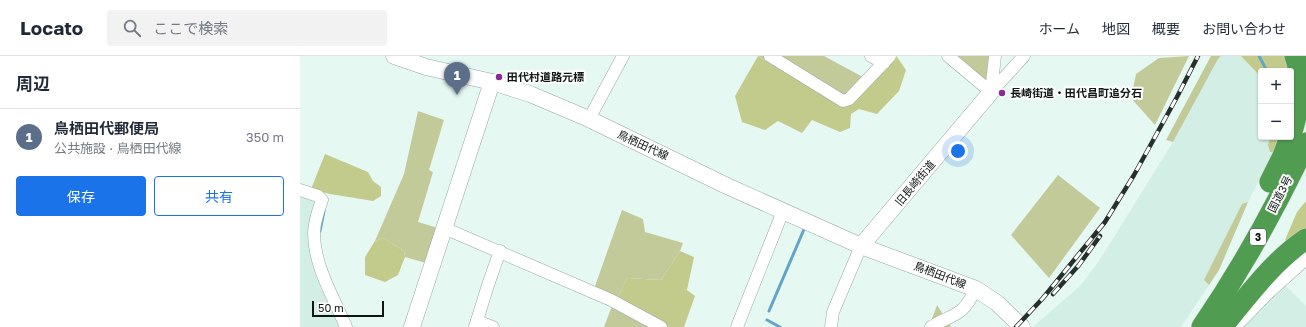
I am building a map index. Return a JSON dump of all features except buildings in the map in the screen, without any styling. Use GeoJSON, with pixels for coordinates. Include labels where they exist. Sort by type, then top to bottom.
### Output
{"type":"FeatureCollection","features":[{"type":"Feature","properties":{"kind":"highway"},"geometry":{"type":"LineString","coordinates":[[1294,124],[1300,99],[1299,72],[1295,56]]}},
{"type":"Feature","properties":{"kind":"highway"},"geometry":{"type":"LineString","coordinates":[[1202,327],[1231,271],[1251,221],[1289,140]]}},
{"type":"Feature","properties":{"kind":"highway","name":"国道3号"},"geometry":{"type":"LineString","coordinates":[[1202,327],[1225,294],[1250,251],[1306,143]]}},
{"type":"Feature","properties":{"kind":"highway","name":"国道3号"},"geometry":{"type":"LineString","coordinates":[[1222,326],[1264,252],[1306,172]]}},
{"type":"Feature","properties":{"kind":"highway"},"geometry":{"type":"LineString","coordinates":[[1222,326],[1266,274],[1284,256],[1306,239]]}},
{"type":"Feature","properties":{"kind":"main road","name":"鳥栖田代線"},"geometry":{"type":"LineString","coordinates":[[394,56],[426,67],[492,82],[530,94],[589,119],[783,211],[861,246],[976,289],[997,303],[1022,327]]}},
{"type":"Feature","properties":{"kind":"main road"},"geometry":{"type":"LineString","coordinates":[[412,327],[492,82]]}},
{"type":"Feature","properties":{"kind":"main road","name":"旧長崎街道"},"geometry":{"type":"LineString","coordinates":[[861,246],[992,92]]}},
{"type":"Feature","properties":{"kind":"street"},"geometry":{"type":"LineString","coordinates":[[589,119],[623,56]]}},
{"type":"Feature","properties":{"kind":"street"},"geometry":{"type":"LineString","coordinates":[[871,56],[887,60]]}},
{"type":"Feature","properties":{"kind":"street"},"geometry":{"type":"LineString","coordinates":[[948,56],[992,92]]}},
{"type":"Feature","properties":{"kind":"street"},"geometry":{"type":"LineString","coordinates":[[992,92],[995,56]]}},
{"type":"Feature","properties":{"kind":"street"},"geometry":{"type":"LineString","coordinates":[[992,92],[1024,56]]}},
{"type":"Feature","properties":{"kind":"street"},"geometry":{"type":"LineString","coordinates":[[777,58],[843,101],[849,99],[887,60]]}},
{"type":"Feature","properties":{"kind":"street"},"geometry":{"type":"LineString","coordinates":[[300,190],[318,196],[322,200],[314,227],[316,250],[321,270],[346,327]]}},
{"type":"Feature","properties":{"kind":"street"},"geometry":{"type":"LineString","coordinates":[[737,327],[783,211]]}},
{"type":"Feature","properties":{"kind":"street"},"geometry":{"type":"LineString","coordinates":[[444,228],[611,300],[661,327]]}},
{"type":"Feature","properties":{"kind":"street"},"geometry":{"type":"LineString","coordinates":[[830,327],[834,312],[861,246]]}},
{"type":"Feature","properties":{"kind":"street"},"geometry":{"type":"LineString","coordinates":[[493,327],[476,324],[500,251]]}},
{"type":"Feature","properties":{"kind":"street"},"geometry":{"type":"LineString","coordinates":[[1222,326],[1238,324],[1267,294],[1306,259]]}},
{"type":"Feature","properties":{"kind":"street"},"geometry":{"type":"LineString","coordinates":[[931,327],[960,312],[976,289]]}},
{"type":"Feature","properties":{"kind":"shaded area"},"geometry":{"type":"Polygon","coordinates":[[[1221,56],[1241,56],[1258,74],[1258,140],[1269,140],[1268,145],[1274,152],[1248,202],[1219,270],[1181,327],[1034,327],[1081,285],[1099,261],[1173,142],[1221,56]]]}},
{"type":"Feature","properties":{"kind":"shaded area"},"geometry":{"type":"Polygon","coordinates":[[[300,195],[313,199],[315,206],[311,221],[341,327],[300,327],[300,195]]]}},
{"type":"Feature","properties":{"kind":"shaded area"},"geometry":{"type":"Polygon","coordinates":[[[1284,284],[1306,306],[1306,327],[1241,327],[1284,284]]]}},
{"type":"Feature","properties":{"kind":"green space"},"geometry":{"type":"Polygon","coordinates":[[[758,56],[824,56],[872,82],[842,104],[758,56]]]}},
{"type":"Feature","properties":{"kind":"green space"},"geometry":{"type":"Polygon","coordinates":[[[758,56],[842,104],[851,102],[897,57],[906,70],[899,91],[877,114],[859,109],[851,114],[850,128],[840,132],[812,120],[802,133],[778,121],[765,130],[742,122],[735,96],[758,56]]]}},
{"type":"Feature","properties":{"kind":"green space"},"geometry":{"type":"Polygon","coordinates":[[[954,56],[990,56],[985,83],[954,56]]]}},
{"type":"Feature","properties":{"kind":"green space"},"geometry":{"type":"Polygon","coordinates":[[[1189,56],[1155,125],[1131,98],[1136,74],[1159,58],[1189,56]]]}},
{"type":"Feature","properties":{"kind":"green space"},"geometry":{"type":"Polygon","coordinates":[[[1211,56],[1221,56],[1173,142],[1166,140],[1211,56]]]}},
{"type":"Feature","properties":{"kind":"green space"},"geometry":{"type":"Polygon","coordinates":[[[1241,56],[1286,56],[1288,68],[1258,68],[1258,74],[1241,56]]]}},
{"type":"Feature","properties":{"kind":"green space"},"geometry":{"type":"Polygon","coordinates":[[[418,111],[444,120],[429,170],[433,172],[418,222],[438,228],[426,263],[405,257],[404,251],[383,238],[375,241],[404,174],[418,111]]]}},
{"type":"Feature","properties":{"kind":"green space"},"geometry":{"type":"Polygon","coordinates":[[[1269,140],[1278,140],[1274,152],[1270,152],[1268,145],[1269,140]]]}},
{"type":"Feature","properties":{"kind":"green space"},"geometry":{"type":"Polygon","coordinates":[[[325,154],[368,172],[373,181],[381,187],[381,196],[373,201],[330,194],[311,189],[325,154]]]}},
{"type":"Feature","properties":{"kind":"green space"},"geometry":{"type":"Polygon","coordinates":[[[1058,175],[1100,208],[1049,278],[1011,235],[1058,175]]]}},
{"type":"Feature","properties":{"kind":"green space"},"geometry":{"type":"Polygon","coordinates":[[[1306,201],[1306,230],[1289,244],[1285,240],[1297,212],[1306,201]]]}},
{"type":"Feature","properties":{"kind":"green space"},"geometry":{"type":"Polygon","coordinates":[[[1248,202],[1219,270],[1209,285],[1204,280],[1242,204],[1248,202]]]}},
{"type":"Feature","properties":{"kind":"green space"},"geometry":{"type":"Polygon","coordinates":[[[622,210],[643,219],[645,232],[683,243],[680,251],[661,280],[627,278],[617,299],[594,289],[622,210]]]}},
{"type":"Feature","properties":{"kind":"green space"},"geometry":{"type":"Polygon","coordinates":[[[383,238],[404,251],[405,257],[398,275],[385,282],[365,275],[365,257],[375,241],[383,238]]]}},
{"type":"Feature","properties":{"kind":"green space"},"geometry":{"type":"Polygon","coordinates":[[[680,251],[694,257],[687,290],[695,296],[684,327],[668,327],[617,299],[627,278],[661,280],[680,251]]]}},
{"type":"Feature","properties":{"kind":"green space"},"geometry":{"type":"Polygon","coordinates":[[[937,305],[951,327],[929,327],[937,305]]]}},
{"type":"Feature","properties":{"kind":"green space"},"geometry":{"type":"Polygon","coordinates":[[[612,306],[652,327],[604,327],[612,306]]]}},
{"type":"Feature","properties":{"kind":"waterway"},"geometry":{"type":"LineString","coordinates":[[1259,56],[1265,68]]}},
{"type":"Feature","properties":{"kind":"waterway"},"geometry":{"type":"LineString","coordinates":[[320,231],[324,211]]}},
{"type":"Feature","properties":{"kind":"waterway"},"geometry":{"type":"LineString","coordinates":[[769,311],[805,227]]}},
{"type":"Feature","properties":{"kind":"waterway"},"geometry":{"type":"LineString","coordinates":[[767,320],[780,327]]}},
{"type":"Feature","properties":{"kind":"railway"},"geometry":{"type":"LineString","coordinates":[[1016,327],[1043,298],[1105,222],[1134,175],[1198,56]]}},
{"type":"Feature","properties":{"kind":"railway"},"geometry":{"type":"LineString","coordinates":[[1053,294],[1079,265],[1100,236]]}},
{"type":"Feature","properties":{"kind":"place","name":"田代村道路元標"},"geometry":{"type":"Point","coordinates":[499,77]}},
{"type":"Feature","properties":{"kind":"place","name":"長崎街道・田代昌町追分石"},"geometry":{"type":"Point","coordinates":[1002,93]}},
{"type":"Feature","properties":{"kind":"place","name":"鳥栖田代郵便局"},"geometry":{"type":"Point","coordinates":[457,95]}}]}
